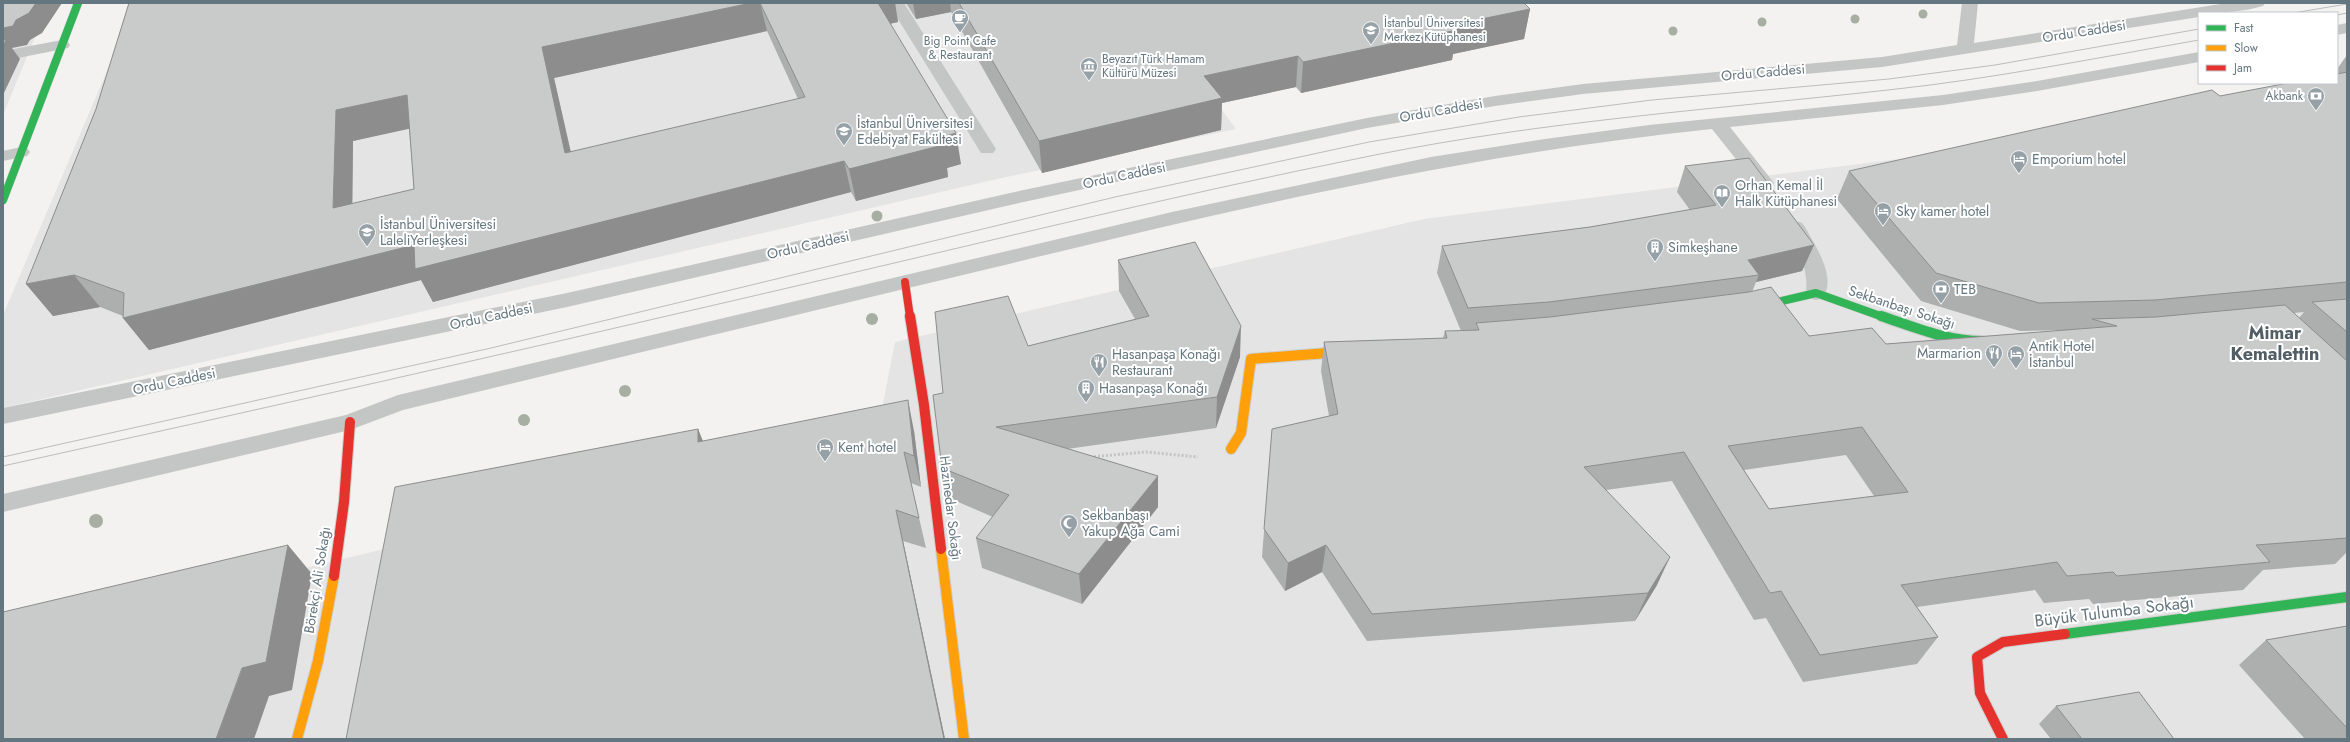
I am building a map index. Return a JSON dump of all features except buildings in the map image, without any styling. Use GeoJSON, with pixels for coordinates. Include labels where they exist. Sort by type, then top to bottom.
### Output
{"type":"FeatureCollection","features":[{"type":"Feature","properties":{"kind":"street"},"geometry":{"type":"LineString","coordinates":[[3,200],[78,3]]}},
{"type":"Feature","properties":{"kind":"street"},"geometry":{"type":"LineString","coordinates":[[896,3],[987,149]]}},
{"type":"Feature","properties":{"kind":"street"},"geometry":{"type":"LineString","coordinates":[[1965,50],[1970,3]]}},
{"type":"Feature","properties":{"kind":"street","name":"Ordu Caddesi"},"geometry":{"type":"LineString","coordinates":[[2200,12],[2256,3]]}},
{"type":"Feature","properties":{"kind":"street","name":"Ordu Caddesi"},"geometry":{"type":"LineString","coordinates":[[3,416],[559,302],[1012,198],[1367,123],[1495,101],[1584,89],[1882,62],[2198,12]]}},
{"type":"Feature","properties":{"kind":"street"},"geometry":{"type":"LineString","coordinates":[[3,56],[62,45]]}},
{"type":"Feature","properties":{"kind":"street"},"geometry":{"type":"LineString","coordinates":[[3,503],[350,422],[398,403],[905,282],[1179,217],[1424,165],[1544,144],[1717,123],[1943,100],[2037,86],[2198,57]]}},
{"type":"Feature","properties":{"kind":"street"},"geometry":{"type":"LineString","coordinates":[[1717,123],[1775,196]]}},
{"type":"Feature","properties":{"kind":"street"},"geometry":{"type":"LineString","coordinates":[[3,156],[21,152]]}},
{"type":"Feature","properties":{"kind":"street"},"geometry":{"type":"LineString","coordinates":[[1744,310],[1816,293],[1819,283],[1816,266],[1788,213]]}},
{"type":"Feature","properties":{"kind":"street","name":"Hazinedar Sokağı"},"geometry":{"type":"LineString","coordinates":[[905,282],[924,406],[964,739]]}},
{"type":"Feature","properties":{"kind":"street","name":"Sekbanbaşı Sokağı"},"geometry":{"type":"LineString","coordinates":[[1816,293],[1933,334],[1961,341],[1992,340]]}},
{"type":"Feature","properties":{"kind":"street"},"geometry":{"type":"LineString","coordinates":[[1231,449],[1241,433],[1251,359],[1361,351]]}},
{"type":"Feature","properties":{"kind":"street","name":"Börekçi Ali Sokağı"},"geometry":{"type":"LineString","coordinates":[[297,739],[312,690],[337,556],[350,422]]}},
{"type":"Feature","properties":{"kind":"street","name":"Büyük Tulumba Sokağı"},"geometry":{"type":"LineString","coordinates":[[2003,739],[1980,693],[1977,657],[2003,642],[2347,597]]}},
{"type":"Feature","properties":{"kind":"path"},"geometry":{"type":"LineString","coordinates":[[1086,458],[1093,456],[1146,452],[1201,457],[1231,449]]}},
{"type":"Feature","properties":{"kind":"shaded area"},"geometry":{"type":"Polygon","coordinates":[[[3,3],[49,3],[3,115],[3,3]]]}},
{"type":"Feature","properties":{"kind":"shaded area","name":"İstanbul Üniversitesi LaleliYerleşkesi"},"geometry":{"type":"Polygon","coordinates":[[[136,3],[1143,3],[1236,129],[997,179],[3,408],[3,315],[136,3]]]}},
{"type":"Feature","properties":{"kind":"shaded area"},"geometry":{"type":"Polygon","coordinates":[[[2347,108],[2347,739],[3,739],[3,642],[408,543],[880,419],[895,342],[1424,219],[1923,156],[2347,108]]]}},
{"type":"Feature","properties":{"kind":"tram line"},"geometry":{"type":"LineString","coordinates":[[2299,12],[2347,4]]}},
{"type":"Feature","properties":{"kind":"tram line"},"geometry":{"type":"LineString","coordinates":[[2338,15],[2347,13]]}},
{"type":"Feature","properties":{"kind":"tram line"},"geometry":{"type":"LineString","coordinates":[[3,457],[491,348],[1115,197],[1369,142],[1519,117],[1652,100],[1889,79],[1995,65],[2198,29]]}},
{"type":"Feature","properties":{"kind":"tram line"},"geometry":{"type":"LineString","coordinates":[[3,466],[563,340],[1218,188],[1375,155],[1502,133],[1631,117],[1888,90],[1966,80],[2044,68],[2198,40]]}},
{"type":"Feature","properties":{"kind":"traffic: fast"},"geometry":{"type":"LineString","coordinates":[[3,200],[78,3]]}},
{"type":"Feature","properties":{"kind":"traffic: fast"},"geometry":{"type":"LineString","coordinates":[[1752,308],[1816,293],[1933,334],[1961,341],[1982,341]]}},
{"type":"Feature","properties":{"kind":"traffic: fast"},"geometry":{"type":"LineString","coordinates":[[2065,634],[2347,597]]}},
{"type":"Feature","properties":{"kind":"traffic: slow"},"geometry":{"type":"LineString","coordinates":[[1231,449],[1241,433],[1251,359],[1353,351]]}},
{"type":"Feature","properties":{"kind":"traffic: slow"},"geometry":{"type":"LineString","coordinates":[[941,549],[964,739]]}},
{"type":"Feature","properties":{"kind":"traffic: slow"},"geometry":{"type":"LineString","coordinates":[[297,739],[318,661],[334,576]]}},
{"type":"Feature","properties":{"kind":"traffic: jam"},"geometry":{"type":"LineString","coordinates":[[905,282],[924,405],[941,549]]}},
{"type":"Feature","properties":{"kind":"traffic: jam"},"geometry":{"type":"LineString","coordinates":[[334,576],[344,502],[350,422]]}},
{"type":"Feature","properties":{"kind":"traffic: jam"},"geometry":{"type":"LineString","coordinates":[[2003,739],[1980,693],[1977,657],[2003,642],[2065,634]]}},
{"type":"Feature","properties":{"kind":"place","name":"Big Point Cafe & Restaurant"},"geometry":{"type":"Point","coordinates":[960,33]}},
{"type":"Feature","properties":{"kind":"place","name":"İstanbul Üniversitesi Merkez Kütüphanesi"},"geometry":{"type":"Point","coordinates":[1371,45]}},
{"type":"Feature","properties":{"kind":"place","name":"Beyazıt Türk Hamam Kültürü Müzesi"},"geometry":{"type":"Point","coordinates":[1089,81]}},
{"type":"Feature","properties":{"kind":"place","name":"Akbank"},"geometry":{"type":"Point","coordinates":[2316,111]}},
{"type":"Feature","properties":{"kind":"place","name":"İstanbul Üniversitesi Edebiyat Fakültesi"},"geometry":{"type":"Point","coordinates":[844,146]}},
{"type":"Feature","properties":{"kind":"place","name":"Emporium hotel"},"geometry":{"type":"Point","coordinates":[2019,174]}},
{"type":"Feature","properties":{"kind":"place","name":"Orhan Kemal İl Halk Kütüphanesi"},"geometry":{"type":"Point","coordinates":[1722,208]}},
{"type":"Feature","properties":{"kind":"place","name":"Sky kamer hotel"},"geometry":{"type":"Point","coordinates":[1883,226]}},
{"type":"Feature","properties":{"kind":"place","name":"İstanbul Üniversitesi LaleliYerleşkesi"},"geometry":{"type":"Point","coordinates":[367,247]}},
{"type":"Feature","properties":{"kind":"place","name":"Simkeşhane"},"geometry":{"type":"Point","coordinates":[1655,262]}},
{"type":"Feature","properties":{"kind":"place","name":"TEB"},"geometry":{"type":"Point","coordinates":[1941,304]}},
{"type":"Feature","properties":{"kind":"place","name":"Marmarion"},"geometry":{"type":"Point","coordinates":[1994,368]}},
{"type":"Feature","properties":{"kind":"place","name":"Antik Hotel İstanbul"},"geometry":{"type":"Point","coordinates":[2016,369]}},
{"type":"Feature","properties":{"kind":"place","name":"Hasanpaşa Konağı Restaurant"},"geometry":{"type":"Point","coordinates":[1099,377]}},
{"type":"Feature","properties":{"kind":"place","name":"Hasanpaşa Konağı"},"geometry":{"type":"Point","coordinates":[1086,403]}},
{"type":"Feature","properties":{"kind":"place","name":"Kent hotel"},"geometry":{"type":"Point","coordinates":[825,462]}},
{"type":"Feature","properties":{"kind":"place","name":"Sekbanbaşı Yakup Ağa Cami"},"geometry":{"type":"Point","coordinates":[1069,538]}},
{"type":"Feature","properties":{"kind":"district","name":"Mimar Kemalettin"},"geometry":{"type":"Point","coordinates":[2275,343]}}]}
